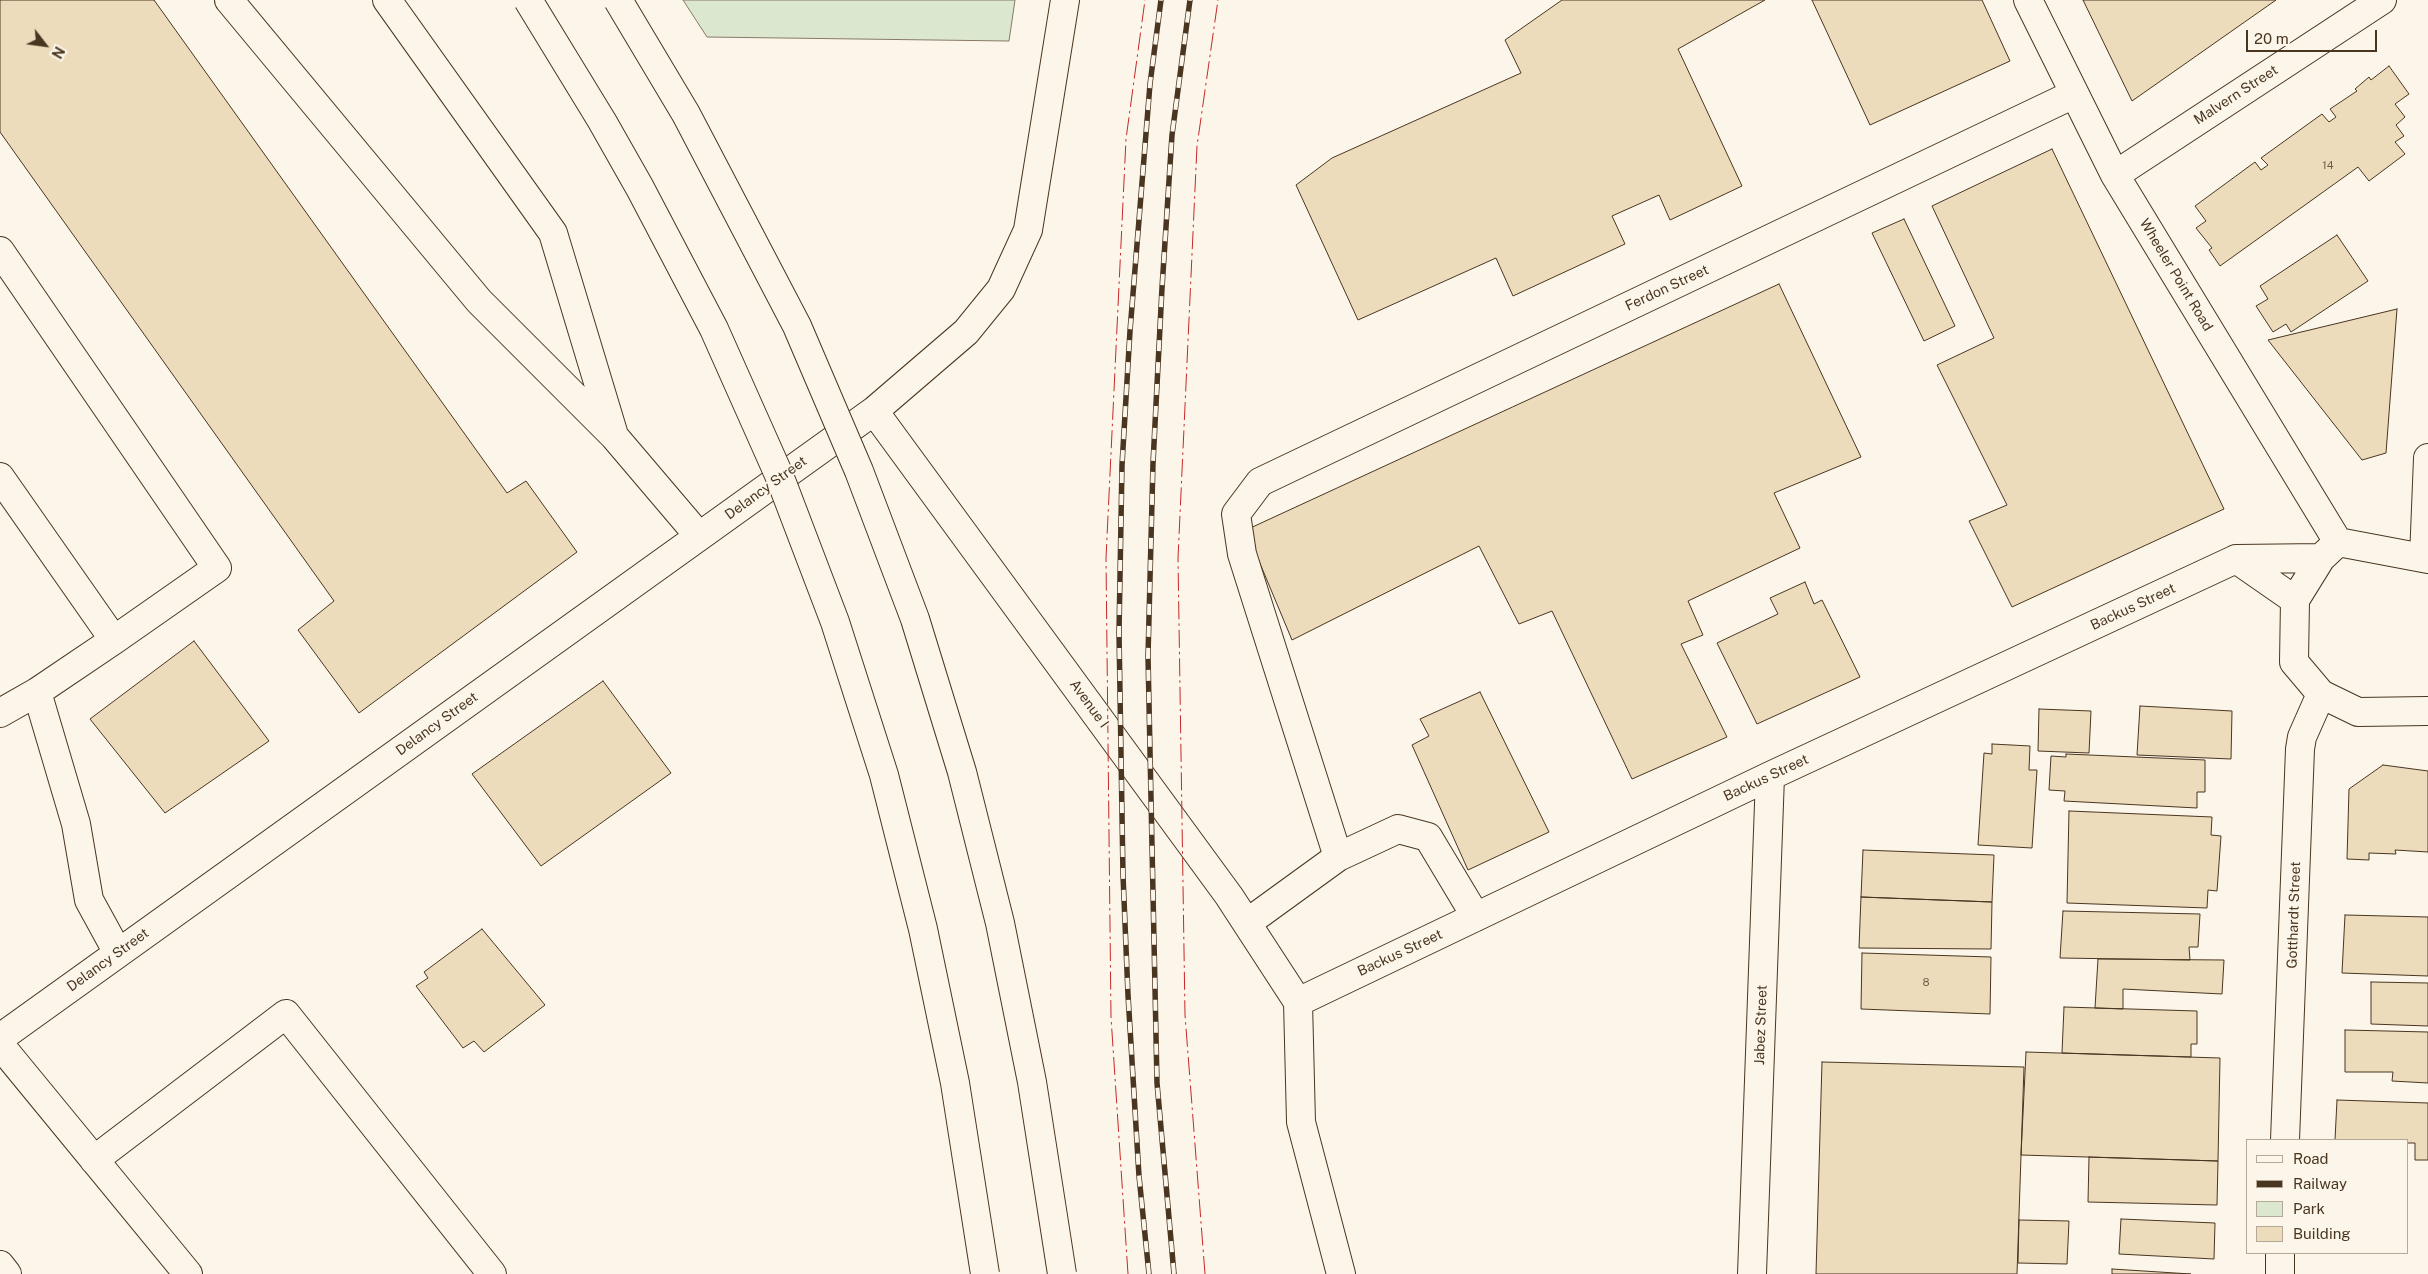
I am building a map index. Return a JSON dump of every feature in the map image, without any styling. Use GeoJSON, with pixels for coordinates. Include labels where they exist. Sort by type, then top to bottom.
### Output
{"type":"FeatureCollection","features":[{"type":"Feature","properties":{"kind":"main road"},"geometry":{"type":"LineString","coordinates":[[228,0],[479,301],[614,436],[699,536]]}},
{"type":"Feature","properties":{"kind":"main road"},"geometry":{"type":"LineString","coordinates":[[387,0],[553,233],[614,436]]}},
{"type":"Feature","properties":{"kind":"main road"},"geometry":{"type":"LineString","coordinates":[[528,0],[640,188],[714,329],[779,475],[835,622],[884,775],[923,929],[955,1083],[985,1274]]}},
{"type":"Feature","properties":{"kind":"main road"},"geometry":{"type":"LineString","coordinates":[[618,0],[691,123],[797,326],[859,472],[915,619],[962,772],[1000,924],[1032,1082],[1062,1274]]}},
{"type":"Feature","properties":{"kind":"main road","name":"Delancy Street"},"geometry":{"type":"LineString","coordinates":[[0,1038],[874,411],[966,332],[1001,289],[1028,230],[1064,0]]}},
{"type":"Feature","properties":{"kind":"main road","name":"Wheeler Point Road"},"geometry":{"type":"LineString","coordinates":[[2028,0],[2115,175],[2329,550]]}},
{"type":"Feature","properties":{"kind":"main road","name":"Malvern Street"},"geometry":{"type":"LineString","coordinates":[[2115,175],[2382,0]]}},
{"type":"Feature","properties":{"kind":"main road","name":"Ferdon Street"},"geometry":{"type":"LineString","coordinates":[[1338,857],[1242,554],[1236,514],[1260,482],[2074,94]]}},
{"type":"Feature","properties":{"kind":"main road"},"geometry":{"type":"LineString","coordinates":[[0,251],[217,568],[37,692],[0,713]]}},
{"type":"Feature","properties":{"kind":"main road","name":"Avenue I"},"geometry":{"type":"LineString","coordinates":[[874,411],[1247,923],[1298,1002]]}},
{"type":"Feature","properties":{"kind":"main road"},"geometry":{"type":"LineString","coordinates":[[2236,559],[2329,550],[2426,558],[2428,458]]}},
{"type":"Feature","properties":{"kind":"main road"},"geometry":{"type":"LineString","coordinates":[[0,476],[114,640]]}},
{"type":"Feature","properties":{"kind":"main road"},"geometry":{"type":"LineString","coordinates":[[2329,550],[2295,600],[2294,662],[2321,694],[2358,712],[2428,711]]}},
{"type":"Feature","properties":{"kind":"main road"},"geometry":{"type":"LineString","coordinates":[[2236,559],[2295,600]]}},
{"type":"Feature","properties":{"kind":"main road","name":"Backus Street"},"geometry":{"type":"LineString","coordinates":[[1298,1002],[1770,776],[2236,559]]}},
{"type":"Feature","properties":{"kind":"main road"},"geometry":{"type":"LineString","coordinates":[[37,692],[76,824],[89,900],[118,953]]}},
{"type":"Feature","properties":{"kind":"main road","name":"Gotthardt Street"},"geometry":{"type":"LineString","coordinates":[[2285,1139],[2300,749],[2302,737],[2321,694]]}},
{"type":"Feature","properties":{"kind":"main road","name":"Jabez Street"},"geometry":{"type":"LineString","coordinates":[[1752,1274],[1770,776]]}},
{"type":"Feature","properties":{"kind":"main road"},"geometry":{"type":"LineString","coordinates":[[1247,923],[1338,857],[1398,829],[1428,837],[1476,917]]}},
{"type":"Feature","properties":{"kind":"main road"},"geometry":{"type":"LineString","coordinates":[[1298,1002],[1301,1122],[1341,1274]]}},
{"type":"Feature","properties":{"kind":"main road"},"geometry":{"type":"LineString","coordinates":[[94,1160],[286,1014],[492,1274]]}},
{"type":"Feature","properties":{"kind":"main road"},"geometry":{"type":"LineString","coordinates":[[0,1045],[188,1274]]}},
{"type":"Feature","properties":{"kind":"main road"},"geometry":{"type":"LineString","coordinates":[[2280,1254],[2280,1274]]}},
{"type":"Feature","properties":{"kind":"main road"},"geometry":{"type":"LineString","coordinates":[[0,1265],[7,1274]]}},
{"type":"Feature","properties":{"kind":"green space"},"geometry":{"type":"Polygon","coordinates":[[[683,0],[1015,0],[1009,41],[707,37],[683,0]]]}},
{"type":"Feature","properties":{"kind":"building"},"geometry":{"type":"Polygon","coordinates":[[[0,0],[154,0],[507,493],[526,481],[577,552],[359,713],[298,630],[334,601],[0,132],[0,0]]]}},
{"type":"Feature","properties":{"kind":"building"},"geometry":{"type":"Polygon","coordinates":[[[1562,0],[1765,0],[1678,49],[1742,186],[1670,220],[1659,195],[1612,216],[1625,244],[1513,296],[1496,258],[1358,320],[1296,185],[1332,158],[1521,73],[1505,40],[1562,0]]]}},
{"type":"Feature","properties":{"kind":"building"},"geometry":{"type":"Polygon","coordinates":[[[1812,0],[1982,0],[2010,61],[1870,125],[1812,0]]]}},
{"type":"Feature","properties":{"kind":"building"},"geometry":{"type":"Polygon","coordinates":[[[2083,0],[2276,0],[2132,101],[2083,0]]]}},
{"type":"Feature","properties":{"kind":"building"},"geometry":{"type":"Polygon","coordinates":[[[2389,66],[2409,94],[2395,104],[2405,117],[2396,125],[2404,136],[2395,142],[2405,154],[2369,181],[2358,167],[2220,266],[2209,250],[2212,248],[2196,228],[2206,221],[2195,206],[2255,162],[2261,170],[2268,165],[2261,158],[2322,114],[2329,122],[2336,117],[2330,109],[2357,91],[2355,89],[2369,77],[2371,80],[2389,66]]]}},
{"type":"Feature","properties":{"kind":"building"},"geometry":{"type":"Polygon","coordinates":[[[2052,149],[2224,509],[2012,607],[1969,521],[2007,505],[1937,365],[1994,338],[1932,206],[2052,149]]]}},
{"type":"Feature","properties":{"kind":"building"},"geometry":{"type":"Polygon","coordinates":[[[1904,219],[1955,326],[1924,341],[1872,233],[1904,219]]]}},
{"type":"Feature","properties":{"kind":"building"},"geometry":{"type":"Polygon","coordinates":[[[2337,235],[2368,281],[2291,332],[2286,324],[2273,332],[2256,306],[2268,299],[2260,286],[2337,235]]]}},
{"type":"Feature","properties":{"kind":"building"},"geometry":{"type":"Polygon","coordinates":[[[1779,284],[1861,457],[1774,493],[1800,548],[1688,601],[1703,635],[1681,644],[1727,737],[1632,779],[1552,611],[1519,624],[1479,546],[1292,640],[1246,530],[1779,284]]]}},
{"type":"Feature","properties":{"kind":"building"},"geometry":{"type":"Polygon","coordinates":[[[2397,309],[2386,453],[2362,460],[2268,340],[2397,309]]]}},
{"type":"Feature","properties":{"kind":"building"},"geometry":{"type":"Polygon","coordinates":[[[1805,582],[1814,604],[1822,600],[1860,677],[1757,724],[1717,643],[1778,614],[1770,598],[1805,582]]]}},
{"type":"Feature","properties":{"kind":"building"},"geometry":{"type":"Polygon","coordinates":[[[194,641],[269,741],[165,813],[90,719],[194,641]]]}},
{"type":"Feature","properties":{"kind":"building"},"geometry":{"type":"Polygon","coordinates":[[[603,681],[671,773],[541,866],[472,774],[603,681]]]}},
{"type":"Feature","properties":{"kind":"building"},"geometry":{"type":"Polygon","coordinates":[[[1480,692],[1549,832],[1468,870],[1412,745],[1429,736],[1420,719],[1480,692]]]}},
{"type":"Feature","properties":{"kind":"building"},"geometry":{"type":"Polygon","coordinates":[[[2140,706],[2232,711],[2231,759],[2137,755],[2140,706]]]}},
{"type":"Feature","properties":{"kind":"building"},"geometry":{"type":"Polygon","coordinates":[[[2039,709],[2091,711],[2089,753],[2038,751],[2039,709]]]}},
{"type":"Feature","properties":{"kind":"building"},"geometry":{"type":"Polygon","coordinates":[[[1992,744],[2030,746],[2029,770],[2037,770],[2032,848],[1978,845],[1984,753],[1992,754],[1992,744]]]}},
{"type":"Feature","properties":{"kind":"building"},"geometry":{"type":"Polygon","coordinates":[[[2066,754],[2205,760],[2205,792],[2197,792],[2197,808],[2064,801],[2065,791],[2049,790],[2051,756],[2066,757],[2066,754]]]}},
{"type":"Feature","properties":{"kind":"building"},"geometry":{"type":"Polygon","coordinates":[[[2383,765],[2428,771],[2428,852],[2395,850],[2396,854],[2369,853],[2369,860],[2347,859],[2349,789],[2383,765]]]}},
{"type":"Feature","properties":{"kind":"building"},"geometry":{"type":"Polygon","coordinates":[[[2069,811],[2212,817],[2211,835],[2221,836],[2217,891],[2208,890],[2207,908],[2067,903],[2069,811]]]}},
{"type":"Feature","properties":{"kind":"building"},"geometry":{"type":"Polygon","coordinates":[[[1863,850],[1994,855],[1992,902],[1861,897],[1863,850]]]}},
{"type":"Feature","properties":{"kind":"building"},"geometry":{"type":"Polygon","coordinates":[[[1861,897],[1992,902],[1991,949],[1859,948],[1861,897]]]}},
{"type":"Feature","properties":{"kind":"building"},"geometry":{"type":"Polygon","coordinates":[[[2063,911],[2200,914],[2198,947],[2189,947],[2190,960],[2060,958],[2063,911]]]}},
{"type":"Feature","properties":{"kind":"building"},"geometry":{"type":"Polygon","coordinates":[[[2345,915],[2428,917],[2428,976],[2342,973],[2345,915]]]}},
{"type":"Feature","properties":{"kind":"building"},"geometry":{"type":"Polygon","coordinates":[[[482,929],[545,1005],[484,1052],[474,1041],[463,1048],[416,986],[428,978],[424,972],[482,929]]]}},
{"type":"Feature","properties":{"kind":"building"},"geometry":{"type":"Polygon","coordinates":[[[1862,953],[1991,957],[1990,1014],[1861,1009],[1862,953]]]}},
{"type":"Feature","properties":{"kind":"building"},"geometry":{"type":"Polygon","coordinates":[[[2098,959],[2224,960],[2222,994],[2123,989],[2123,1009],[2095,1008],[2098,959]]]}},
{"type":"Feature","properties":{"kind":"building"},"geometry":{"type":"Polygon","coordinates":[[[2371,982],[2428,983],[2428,1026],[2371,1024],[2371,982]]]}},
{"type":"Feature","properties":{"kind":"building"},"geometry":{"type":"Polygon","coordinates":[[[2064,1007],[2197,1011],[2197,1044],[2191,1044],[2191,1057],[2062,1053],[2064,1007]]]}},
{"type":"Feature","properties":{"kind":"building"},"geometry":{"type":"Polygon","coordinates":[[[2345,1030],[2428,1032],[2428,1083],[2392,1081],[2393,1072],[2345,1072],[2345,1030]]]}},
{"type":"Feature","properties":{"kind":"building"},"geometry":{"type":"Polygon","coordinates":[[[2026,1052],[2220,1058],[2218,1161],[2021,1155],[2026,1052]]]}},
{"type":"Feature","properties":{"kind":"building"},"geometry":{"type":"Polygon","coordinates":[[[1822,1062],[2024,1067],[2017,1274],[1816,1274],[1822,1062]]]}},
{"type":"Feature","properties":{"kind":"building"},"geometry":{"type":"Polygon","coordinates":[[[2337,1100],[2428,1103],[2428,1160],[2415,1160],[2415,1143],[2408,1143],[2408,1139],[2335,1139],[2337,1100]]]}},
{"type":"Feature","properties":{"kind":"building"},"geometry":{"type":"Polygon","coordinates":[[[2089,1157],[2218,1161],[2217,1205],[2088,1202],[2089,1157]]]}},
{"type":"Feature","properties":{"kind":"building"},"geometry":{"type":"Polygon","coordinates":[[[2121,1219],[2215,1223],[2214,1259],[2119,1254],[2121,1219]]]}},
{"type":"Feature","properties":{"kind":"building"},"geometry":{"type":"Polygon","coordinates":[[[2019,1220],[2069,1221],[2067,1264],[2018,1263],[2019,1220]]]}},
{"type":"Feature","properties":{"kind":"building"},"geometry":{"type":"Polygon","coordinates":[[[2112,1269],[2191,1274],[2112,1274],[2112,1269]]]}},
{"type":"Feature","properties":{"kind":"railway"},"geometry":{"type":"LineString","coordinates":[[1149,1274],[1139,1176],[1128,995],[1123,875],[1119,632],[1122,465],[1130,331],[1150,84],[1161,0]]}},
{"type":"Feature","properties":{"kind":"railway"},"geometry":{"type":"LineString","coordinates":[[1174,1274],[1157,1083],[1148,656],[1153,463],[1162,288],[1172,135],[1190,0]]}},
{"type":"Feature","properties":{"kind":"power"},"geometry":{"type":"LineString","coordinates":[[1128,1274],[1111,1017],[1106,558],[1126,139],[1145,0]]}},
{"type":"Feature","properties":{"kind":"power"},"geometry":{"type":"LineString","coordinates":[[1205,1274],[1185,1015],[1178,558],[1197,146],[1218,0]]}}]}
